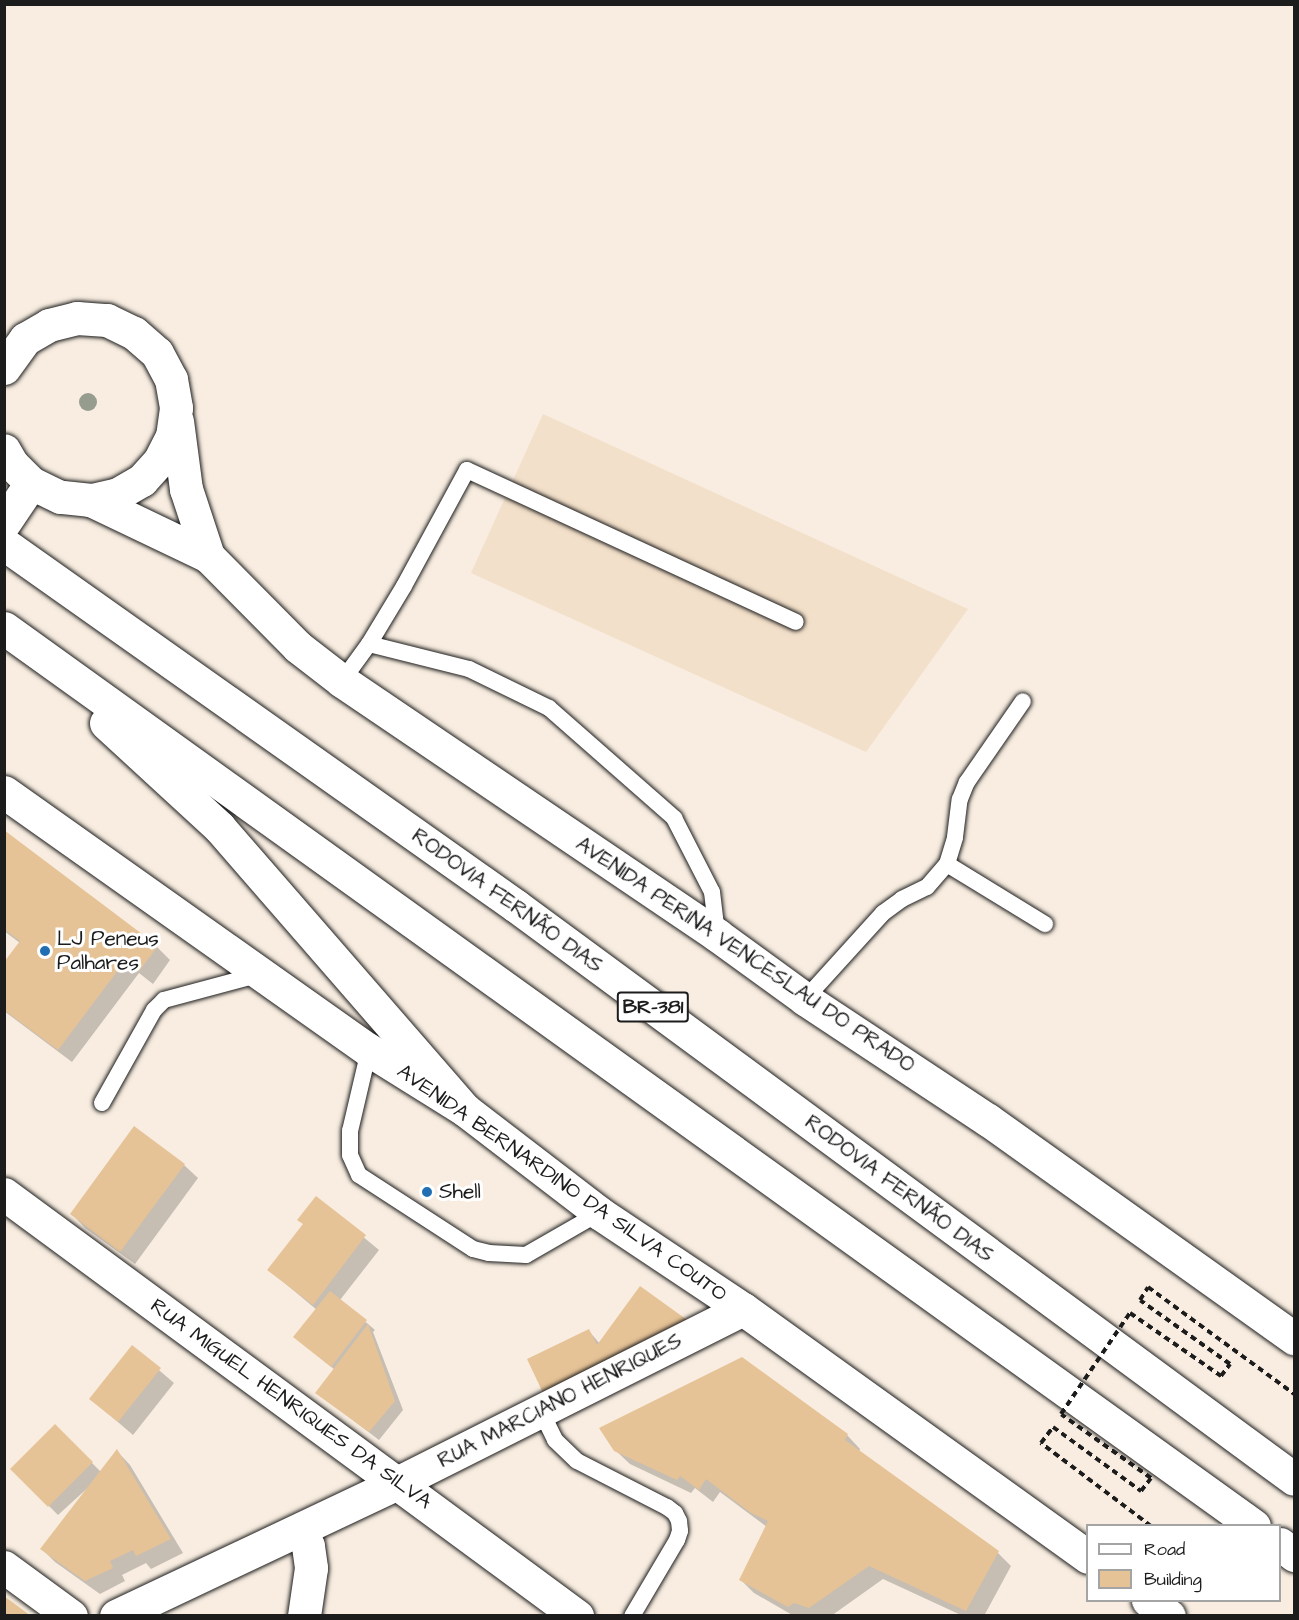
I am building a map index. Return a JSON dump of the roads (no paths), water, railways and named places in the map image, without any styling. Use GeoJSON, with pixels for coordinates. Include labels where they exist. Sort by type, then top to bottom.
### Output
{"type":"FeatureCollection","features":[{"type":"Feature","properties":{"kind":"main road","name":"AVENIDA PERINA VENCESLAU DO PRADO"},"geometry":{"type":"LineString","coordinates":[[49,325],[77,318],[107,320],[134,333],[157,353],[171,379],[186,489],[208,556]]}},
{"type":"Feature","properties":{"kind":"main road"},"geometry":{"type":"LineString","coordinates":[[4,331],[49,325]]}},
{"type":"Feature","properties":{"kind":"main road"},"geometry":{"type":"LineString","coordinates":[[4,368],[25,339],[49,325]]}},
{"type":"Feature","properties":{"kind":"main road"},"geometry":{"type":"LineString","coordinates":[[4,450],[12,464],[31,483],[60,497],[91,500],[118,494],[148,474],[160,460],[172,436],[176,408]]}},
{"type":"Feature","properties":{"kind":"main road"},"geometry":{"type":"LineString","coordinates":[[4,523],[31,483]]}},
{"type":"Feature","properties":{"kind":"main road","name":"AVENIDA PERINA VENCESLAU DO PRADO"},"geometry":{"type":"LineString","coordinates":[[91,500],[208,556],[298,647],[342,681],[717,935],[805,999],[988,1120],[1294,1338]]}},
{"type":"Feature","properties":{"kind":"main road","name":"RODOVIA FERNÃO DIAS"},"geometry":{"type":"LineString","coordinates":[[4,544],[516,906],[1294,1479]]}},
{"type":"Feature","properties":{"kind":"main road"},"geometry":{"type":"LineString","coordinates":[[4,629],[219,827],[465,1110]]}},
{"type":"Feature","properties":{"kind":"main road"},"geometry":{"type":"LineString","coordinates":[[4,629],[1251,1524]]}},
{"type":"Feature","properties":{"kind":"main road","name":"AVENIDA BERNARDINO DA SILVA COUTO"},"geometry":{"type":"LineString","coordinates":[[4,792],[369,1050],[465,1110],[599,1214],[743,1309],[1086,1556]]}},
{"type":"Feature","properties":{"kind":"main road","name":"RUA MIGUEL HENRIQUES DA SILVA"},"geometry":{"type":"LineString","coordinates":[[4,1194],[399,1482],[576,1616]]}},
{"type":"Feature","properties":{"kind":"main road","name":"RUA MARCIANO HENRIQUES"},"geometry":{"type":"LineString","coordinates":[[116,1616],[301,1530],[743,1309]]}},
{"type":"Feature","properties":{"kind":"main road"},"geometry":{"type":"LineString","coordinates":[[301,1530],[308,1546],[311,1568],[304,1616]]}},
{"type":"Feature","properties":{"kind":"main road"},"geometry":{"type":"LineString","coordinates":[[1281,1545],[1294,1555]]}},
{"type":"Feature","properties":{"kind":"main road"},"geometry":{"type":"LineString","coordinates":[[4,1567],[71,1616]]}},
{"type":"Feature","properties":{"kind":"main road"},"geometry":{"type":"LineString","coordinates":[[1151,1602],[1169,1616]]}},
{"type":"Feature","properties":{"kind":"lane"},"geometry":{"type":"LineString","coordinates":[[342,681],[369,644],[467,470],[796,622]]}},
{"type":"Feature","properties":{"kind":"lane"},"geometry":{"type":"LineString","coordinates":[[369,644],[469,669],[549,708],[674,818],[712,892],[717,935]]}},
{"type":"Feature","properties":{"kind":"lane"},"geometry":{"type":"LineString","coordinates":[[805,999],[883,913],[902,899],[927,887],[946,864],[955,837],[960,799],[967,782],[1023,701]]}},
{"type":"Feature","properties":{"kind":"lane"},"geometry":{"type":"LineString","coordinates":[[946,864],[1045,924]]}},
{"type":"Feature","properties":{"kind":"lane"},"geometry":{"type":"LineString","coordinates":[[102,1103],[154,1011],[164,1000],[263,973]]}},
{"type":"Feature","properties":{"kind":"lane"},"geometry":{"type":"LineString","coordinates":[[369,1050],[350,1131],[350,1155],[358,1175],[473,1249],[489,1252],[526,1255],[599,1214]]}},
{"type":"Feature","properties":{"kind":"lane"},"geometry":{"type":"LineString","coordinates":[[541,1411],[555,1440],[569,1455],[667,1507],[675,1513],[679,1521],[680,1531],[677,1540],[632,1616]]}},
{"type":"Feature","properties":{"kind":"place","name":"LJ Peneus Palhares"},"geometry":{"type":"Point","coordinates":[45,951]}},
{"type":"Feature","properties":{"kind":"place","name":"Shell"},"geometry":{"type":"Point","coordinates":[427,1192]}}]}
